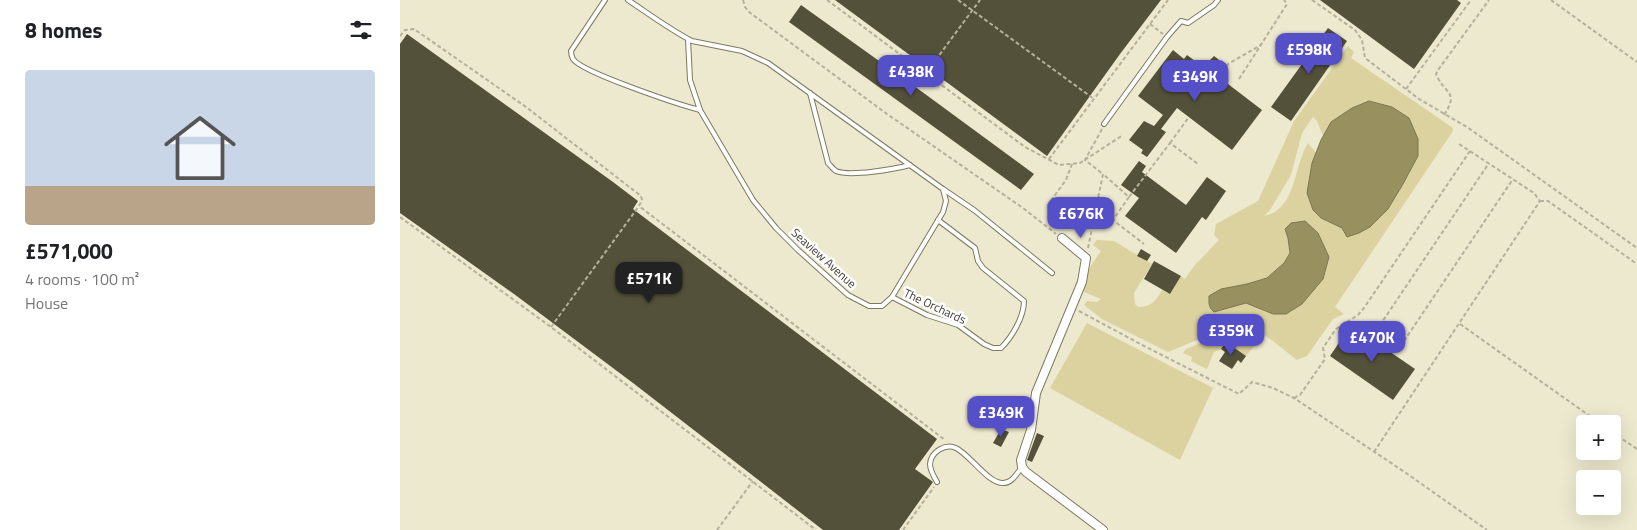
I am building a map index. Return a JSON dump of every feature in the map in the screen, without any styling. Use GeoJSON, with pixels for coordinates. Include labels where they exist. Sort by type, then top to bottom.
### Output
{"type":"FeatureCollection","features":[{"type":"Feature","properties":{"kind":"street"},"geometry":{"type":"LineString","coordinates":[[1062,238],[1086,258],[1082,282],[1036,393],[1031,430],[1023,453],[1022,466],[1026,472],[1103,530]]}},
{"type":"Feature","properties":{"kind":"lane"},"geometry":{"type":"LineString","coordinates":[[605,0],[571,51],[573,60],[586,69],[656,96],[700,110]]}},
{"type":"Feature","properties":{"kind":"lane"},"geometry":{"type":"LineString","coordinates":[[628,0],[688,39],[742,51],[768,63],[951,196],[974,210],[1052,273]]}},
{"type":"Feature","properties":{"kind":"lane"},"geometry":{"type":"LineString","coordinates":[[1104,124],[1167,37],[1181,21],[1188,23],[1214,5],[1218,0]]}},
{"type":"Feature","properties":{"kind":"lane","name":"Seaview Avenue"},"geometry":{"type":"LineString","coordinates":[[688,39],[690,80],[700,110],[753,200],[776,228],[848,295],[869,306],[882,306],[892,296]]}},
{"type":"Feature","properties":{"kind":"lane"},"geometry":{"type":"LineString","coordinates":[[810,93],[828,163],[835,171],[849,173],[876,171],[910,165]]}},
{"type":"Feature","properties":{"kind":"lane"},"geometry":{"type":"LineString","coordinates":[[892,296],[943,212],[946,201],[943,189]]}},
{"type":"Feature","properties":{"kind":"lane","name":"The Orchards"},"geometry":{"type":"LineString","coordinates":[[892,296],[927,315],[958,325],[984,344],[994,348],[1001,348],[1008,341],[1024,309],[1024,301],[983,268],[978,261],[975,248],[938,220]]}},
{"type":"Feature","properties":{"kind":"lane"},"geometry":{"type":"LineString","coordinates":[[936,482],[930,466],[931,459],[938,450],[944,447],[956,448],[989,476],[1001,483],[1007,483],[1013,479],[1022,466]]}},
{"type":"Feature","properties":{"kind":"path"},"geometry":{"type":"LineString","coordinates":[[743,0],[745,8],[749,12],[887,114],[1023,208],[1062,238]]}},
{"type":"Feature","properties":{"kind":"path"},"geometry":{"type":"LineString","coordinates":[[827,0],[1025,147],[1059,165],[1080,163],[1123,135]]}},
{"type":"Feature","properties":{"kind":"path"},"geometry":{"type":"LineString","coordinates":[[958,0],[1094,99]]}},
{"type":"Feature","properties":{"kind":"path"},"geometry":{"type":"LineString","coordinates":[[922,82],[926,73],[980,0]]}},
{"type":"Feature","properties":{"kind":"path"},"geometry":{"type":"LineString","coordinates":[[1049,160],[1168,0]]}},
{"type":"Feature","properties":{"kind":"path"},"geometry":{"type":"LineString","coordinates":[[1239,79],[1287,4],[1284,0]]}},
{"type":"Feature","properties":{"kind":"path"},"geometry":{"type":"LineString","coordinates":[[1312,0],[1355,30],[1362,40],[1365,58],[1405,89],[1444,115],[1467,127],[1637,248]]}},
{"type":"Feature","properties":{"kind":"path"},"geometry":{"type":"LineString","coordinates":[[1405,89],[1471,0]]}},
{"type":"Feature","properties":{"kind":"path"},"geometry":{"type":"LineString","coordinates":[[1444,115],[1451,102],[1451,98],[1436,74],[1489,0]]}},
{"type":"Feature","properties":{"kind":"path"},"geometry":{"type":"LineString","coordinates":[[1551,0],[1637,62]]}},
{"type":"Feature","properties":{"kind":"path"},"geometry":{"type":"LineString","coordinates":[[1150,24],[1167,37]]}},
{"type":"Feature","properties":{"kind":"path"},"geometry":{"type":"LineString","coordinates":[[400,36],[405,30],[414,29],[526,107],[642,196],[639,206],[551,326]]}},
{"type":"Feature","properties":{"kind":"path"},"geometry":{"type":"LineString","coordinates":[[1215,82],[1228,64],[1261,45]]}},
{"type":"Feature","properties":{"kind":"path"},"geometry":{"type":"LineString","coordinates":[[1144,244],[1112,220],[1189,117]]}},
{"type":"Feature","properties":{"kind":"path"},"geometry":{"type":"LineString","coordinates":[[1085,160],[1104,124]]}},
{"type":"Feature","properties":{"kind":"path"},"geometry":{"type":"LineString","coordinates":[[1170,143],[1198,164]]}},
{"type":"Feature","properties":{"kind":"path"},"geometry":{"type":"LineString","coordinates":[[1459,144],[1534,193],[1540,202]]}},
{"type":"Feature","properties":{"kind":"path"},"geometry":{"type":"LineString","coordinates":[[1294,398],[1300,395],[1325,359],[1323,348],[1336,330],[1358,315],[1364,308],[1470,150]]}},
{"type":"Feature","properties":{"kind":"path"},"geometry":{"type":"LineString","coordinates":[[1085,160],[1129,197]]}},
{"type":"Feature","properties":{"kind":"path"},"geometry":{"type":"LineString","coordinates":[[1376,331],[1489,163]]}},
{"type":"Feature","properties":{"kind":"path"},"geometry":{"type":"LineString","coordinates":[[1047,206],[1066,180],[1072,164]]}},
{"type":"Feature","properties":{"kind":"path"},"geometry":{"type":"LineString","coordinates":[[1086,258],[1103,174]]}},
{"type":"Feature","properties":{"kind":"path"},"geometry":{"type":"LineString","coordinates":[[1404,341],[1513,179]]}},
{"type":"Feature","properties":{"kind":"path"},"geometry":{"type":"LineString","coordinates":[[1374,452],[1540,202],[1548,201],[1637,264]]}},
{"type":"Feature","properties":{"kind":"path"},"geometry":{"type":"LineString","coordinates":[[639,206],[956,448]]}},
{"type":"Feature","properties":{"kind":"path"},"geometry":{"type":"LineString","coordinates":[[400,217],[551,326],[816,530]]}},
{"type":"Feature","properties":{"kind":"path"},"geometry":{"type":"LineString","coordinates":[[1072,307],[1239,394],[1252,382],[1273,388],[1294,398],[1487,530]]}},
{"type":"Feature","properties":{"kind":"path"},"geometry":{"type":"LineString","coordinates":[[1460,323],[1588,415]]}},
{"type":"Feature","properties":{"kind":"path"},"geometry":{"type":"LineString","coordinates":[[1621,438],[1637,449]]}},
{"type":"Feature","properties":{"kind":"path"},"geometry":{"type":"LineString","coordinates":[[718,530],[753,481]]}},
{"type":"Feature","properties":{"kind":"path"},"geometry":{"type":"LineString","coordinates":[[903,530],[936,482]]}},
{"type":"Feature","properties":{"kind":"shaded area"},"geometry":{"type":"Polygon","coordinates":[[[1348,46],[1354,52],[1351,58],[1453,128],[1453,131],[1335,307],[1344,314],[1333,319],[1307,356],[1297,360],[1265,335],[1245,325],[1220,331],[1168,352],[1102,319],[1084,305],[1087,301],[1097,302],[1101,299],[1084,292],[1086,273],[1101,251],[1093,245],[1097,240],[1114,241],[1152,264],[1134,293],[1135,304],[1138,307],[1153,303],[1162,290],[1170,294],[1181,276],[1185,279],[1194,266],[1219,240],[1214,235],[1216,224],[1258,201],[1294,121],[1348,46]],[[1313,117],[1302,133],[1291,175],[1270,210],[1264,216],[1275,212],[1283,205],[1293,186],[1308,143],[1316,153],[1312,163],[1321,218],[1342,228],[1331,122],[1323,136],[1317,121],[1313,117]],[[1288,238],[1290,253],[1284,263],[1267,278],[1247,284],[1246,303],[1273,314],[1302,304],[1288,238]]]}},
{"type":"Feature","properties":{"kind":"shaded area"},"geometry":{"type":"Polygon","coordinates":[[[1369,101],[1392,107],[1409,118],[1418,139],[1418,156],[1388,209],[1370,227],[1347,237],[1342,228],[1321,218],[1313,210],[1307,193],[1312,163],[1321,140],[1331,122],[1352,108],[1369,101]]]}},
{"type":"Feature","properties":{"kind":"shaded area"},"geometry":{"type":"Polygon","coordinates":[[[1305,221],[1318,233],[1329,257],[1323,279],[1302,304],[1286,314],[1273,314],[1246,303],[1214,312],[1212,310],[1209,305],[1209,296],[1221,289],[1267,278],[1284,263],[1290,253],[1285,229],[1291,223],[1305,221]]]}},
{"type":"Feature","properties":{"kind":"shaded area"},"geometry":{"type":"Polygon","coordinates":[[[1087,323],[1213,388],[1180,460],[1050,388],[1087,323]]]}},
{"type":"Feature","properties":{"kind":"shaded area"},"geometry":{"type":"Polygon","coordinates":[[[1238,329],[1248,329],[1260,338],[1246,356],[1226,342],[1221,349],[1214,352],[1207,369],[1191,361],[1192,357],[1183,353],[1186,349],[1238,329]]]}},
{"type":"Feature","properties":{"kind":"building"},"geometry":{"type":"Polygon","coordinates":[[[835,0],[1161,0],[1047,156],[835,0]]]}},
{"type":"Feature","properties":{"kind":"building"},"geometry":{"type":"Polygon","coordinates":[[[1320,0],[1457,0],[1461,3],[1414,69],[1320,0]]]}},
{"type":"Feature","properties":{"kind":"building"},"geometry":{"type":"Polygon","coordinates":[[[801,5],[1034,174],[1021,190],[789,22],[801,5]]]}},
{"type":"Feature","properties":{"kind":"building"},"geometry":{"type":"Polygon","coordinates":[[[1328,28],[1347,41],[1291,121],[1271,107],[1328,28]]]}},
{"type":"Feature","properties":{"kind":"building"},"geometry":{"type":"Polygon","coordinates":[[[407,34],[638,201],[633,209],[937,439],[915,469],[933,482],[899,530],[823,530],[633,383],[514,294],[400,213],[400,44],[407,34]]]}},
{"type":"Feature","properties":{"kind":"building"},"geometry":{"type":"Polygon","coordinates":[[[1173,50],[1184,59],[1187,55],[1203,67],[1214,56],[1223,63],[1215,74],[1262,110],[1232,150],[1177,108],[1161,129],[1166,132],[1147,157],[1141,153],[1143,150],[1129,140],[1144,121],[1154,126],[1163,115],[1138,96],[1173,50]]]}},
{"type":"Feature","properties":{"kind":"building"},"geometry":{"type":"Polygon","coordinates":[[[1139,161],[1146,166],[1142,172],[1186,205],[1207,177],[1226,191],[1206,220],[1202,217],[1176,253],[1125,216],[1139,198],[1121,185],[1139,161]]]}},
{"type":"Feature","properties":{"kind":"building"},"geometry":{"type":"Polygon","coordinates":[[[1141,249],[1151,255],[1147,261],[1137,256],[1141,249]]]}},
{"type":"Feature","properties":{"kind":"building"},"geometry":{"type":"Polygon","coordinates":[[[1154,261],[1181,276],[1170,294],[1144,279],[1154,261]]]}},
{"type":"Feature","properties":{"kind":"building"},"geometry":{"type":"Polygon","coordinates":[[[1351,325],[1415,369],[1393,400],[1330,356],[1351,325]]]}},
{"type":"Feature","properties":{"kind":"building"},"geometry":{"type":"Polygon","coordinates":[[[1226,342],[1246,356],[1241,363],[1238,360],[1232,369],[1219,361],[1225,352],[1221,349],[1226,342]]]}},
{"type":"Feature","properties":{"kind":"building"},"geometry":{"type":"Polygon","coordinates":[[[1001,429],[1009,432],[1001,447],[993,443],[1001,429]]]}},
{"type":"Feature","properties":{"kind":"building"},"geometry":{"type":"Polygon","coordinates":[[[1037,433],[1044,436],[1032,462],[1027,460],[1037,433]]]}}]}
